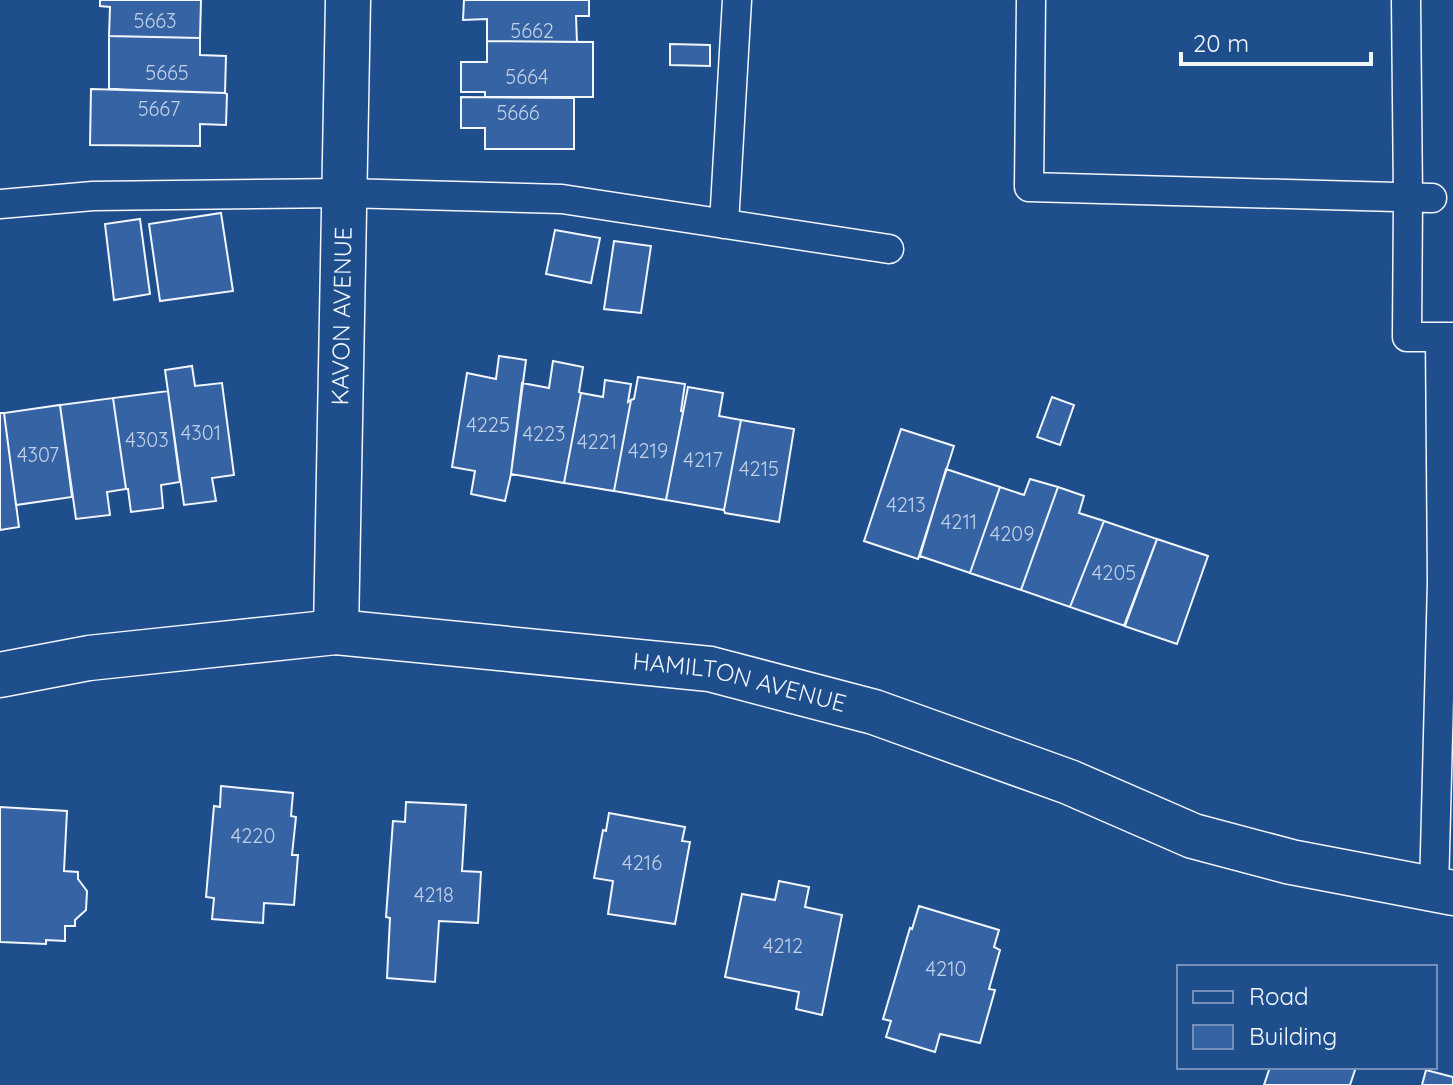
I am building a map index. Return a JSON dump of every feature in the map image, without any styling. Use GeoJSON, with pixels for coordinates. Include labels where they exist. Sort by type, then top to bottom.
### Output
{"type":"FeatureCollection","features":[{"type":"Feature","properties":{"kind":"street","name":"KAVON AVENUE"},"geometry":{"type":"LineString","coordinates":[[336,632],[348,0]]}},
{"type":"Feature","properties":{"kind":"street","name":"HAMILTON AVENUE"},"geometry":{"type":"LineString","coordinates":[[0,675],[89,658],[336,632],[710,669],[874,712],[1069,782],[1193,836],[1291,862],[1444,891]]}},
{"type":"Feature","properties":{"kind":"lane"},"geometry":{"type":"LineString","coordinates":[[724,224],[737,0]]}},
{"type":"Feature","properties":{"kind":"lane"},"geometry":{"type":"LineString","coordinates":[[1031,0],[1029,187],[1420,198]]}},
{"type":"Feature","properties":{"kind":"lane"},"geometry":{"type":"LineString","coordinates":[[1406,0],[1419,48],[1420,127],[1420,198],[1407,337],[1446,337],[1442,582],[1444,891]]}},
{"type":"Feature","properties":{"kind":"lane"},"geometry":{"type":"LineString","coordinates":[[0,204],[93,196],[344,193],[562,199],[889,249]]}},
{"type":"Feature","properties":{"kind":"building"},"geometry":{"type":"Polygon","coordinates":[[[100,0],[201,0],[200,38],[109,36],[110,7],[100,6],[100,0]]]}},
{"type":"Feature","properties":{"kind":"building"},"geometry":{"type":"Polygon","coordinates":[[[464,0],[589,0],[589,16],[576,16],[577,42],[487,41],[487,19],[463,20],[464,0]]]}},
{"type":"Feature","properties":{"kind":"building"},"geometry":{"type":"Polygon","coordinates":[[[109,36],[200,38],[200,55],[226,56],[225,93],[109,89],[109,36]]]}},
{"type":"Feature","properties":{"kind":"building"},"geometry":{"type":"Polygon","coordinates":[[[487,41],[593,42],[593,97],[485,97],[485,92],[461,92],[461,62],[487,62],[487,41]]]}},
{"type":"Feature","properties":{"kind":"building"},"geometry":{"type":"Polygon","coordinates":[[[670,44],[710,45],[710,66],[670,65],[670,44]]]}},
{"type":"Feature","properties":{"kind":"building"},"geometry":{"type":"Polygon","coordinates":[[[91,89],[225,93],[226,125],[200,124],[200,146],[90,145],[91,89]]]}},
{"type":"Feature","properties":{"kind":"building"},"geometry":{"type":"Polygon","coordinates":[[[461,97],[574,98],[574,149],[485,149],[485,128],[461,128],[461,97]]]}},
{"type":"Feature","properties":{"kind":"building"},"geometry":{"type":"Polygon","coordinates":[[[221,213],[233,291],[160,301],[149,224],[221,213]]]}},
{"type":"Feature","properties":{"kind":"building"},"geometry":{"type":"Polygon","coordinates":[[[140,219],[150,294],[114,300],[105,224],[140,219]]]}},
{"type":"Feature","properties":{"kind":"building"},"geometry":{"type":"Polygon","coordinates":[[[555,230],[600,238],[591,283],[546,274],[555,230]]]}},
{"type":"Feature","properties":{"kind":"building"},"geometry":{"type":"Polygon","coordinates":[[[614,241],[651,246],[641,313],[604,309],[614,241]]]}},
{"type":"Feature","properties":{"kind":"building"},"geometry":{"type":"Polygon","coordinates":[[[499,356],[526,360],[505,501],[471,494],[475,471],[452,467],[467,373],[496,379],[499,356]]]}},
{"type":"Feature","properties":{"kind":"building"},"geometry":{"type":"Polygon","coordinates":[[[553,361],[583,367],[564,483],[511,474],[522,383],[549,388],[553,361]]]}},
{"type":"Feature","properties":{"kind":"building"},"geometry":{"type":"Polygon","coordinates":[[[192,366],[195,386],[222,383],[234,475],[212,478],[216,501],[184,505],[165,370],[192,366]]]}},
{"type":"Feature","properties":{"kind":"building"},"geometry":{"type":"Polygon","coordinates":[[[638,377],[685,384],[683,412],[666,500],[614,491],[638,377]]]}},
{"type":"Feature","properties":{"kind":"building"},"geometry":{"type":"Polygon","coordinates":[[[605,380],[631,384],[628,402],[631,400],[614,491],[564,483],[581,393],[603,397],[605,380]]]}},
{"type":"Feature","properties":{"kind":"building"},"geometry":{"type":"Polygon","coordinates":[[[688,387],[723,393],[719,416],[741,420],[724,510],[666,500],[688,387]]]}},
{"type":"Feature","properties":{"kind":"building"},"geometry":{"type":"Polygon","coordinates":[[[168,391],[180,482],[161,485],[163,508],[131,512],[113,398],[168,391]]]}},
{"type":"Feature","properties":{"kind":"building"},"geometry":{"type":"Polygon","coordinates":[[[1052,397],[1074,405],[1060,445],[1037,437],[1052,397]]]}},
{"type":"Feature","properties":{"kind":"building"},"geometry":{"type":"Polygon","coordinates":[[[113,398],[126,489],[107,492],[110,515],[76,519],[60,405],[113,398]]]}},
{"type":"Feature","properties":{"kind":"building"},"geometry":{"type":"Polygon","coordinates":[[[60,405],[72,497],[16,505],[4,413],[60,405]]]}},
{"type":"Feature","properties":{"kind":"building"},"geometry":{"type":"Polygon","coordinates":[[[0,413],[4,413],[19,527],[0,530],[0,413]]]}},
{"type":"Feature","properties":{"kind":"building"},"geometry":{"type":"Polygon","coordinates":[[[741,420],[794,429],[779,522],[725,513],[741,420]]]}},
{"type":"Feature","properties":{"kind":"building"},"geometry":{"type":"Polygon","coordinates":[[[901,429],[954,446],[918,559],[864,541],[901,429]]]}},
{"type":"Feature","properties":{"kind":"building"},"geometry":{"type":"Polygon","coordinates":[[[946,469],[1000,487],[970,573],[920,556],[946,469]]]}},
{"type":"Feature","properties":{"kind":"building"},"geometry":{"type":"Polygon","coordinates":[[[1030,479],[1058,487],[1021,590],[970,573],[1000,487],[1024,495],[1030,479]]]}},
{"type":"Feature","properties":{"kind":"building"},"geometry":{"type":"Polygon","coordinates":[[[1058,487],[1084,496],[1079,513],[1104,521],[1070,607],[1021,590],[1058,487]]]}},
{"type":"Feature","properties":{"kind":"building"},"geometry":{"type":"Polygon","coordinates":[[[1104,521],[1157,539],[1125,626],[1070,607],[1104,521]]]}},
{"type":"Feature","properties":{"kind":"building"},"geometry":{"type":"Polygon","coordinates":[[[1157,539],[1208,556],[1177,644],[1124,626],[1157,539]]]}},
{"type":"Feature","properties":{"kind":"building"},"geometry":{"type":"Polygon","coordinates":[[[221,786],[293,793],[291,816],[296,817],[292,855],[298,855],[294,905],[264,903],[263,923],[212,919],[214,898],[206,897],[214,806],[220,807],[221,786]]]}},
{"type":"Feature","properties":{"kind":"building"},"geometry":{"type":"Polygon","coordinates":[[[406,802],[466,805],[462,871],[481,872],[478,923],[439,921],[435,982],[387,978],[390,918],[386,917],[393,821],[405,822],[406,802]]]}},
{"type":"Feature","properties":{"kind":"building"},"geometry":{"type":"Polygon","coordinates":[[[0,807],[67,811],[64,871],[78,872],[78,879],[87,891],[86,910],[75,920],[75,926],[65,926],[65,941],[46,940],[46,944],[0,942],[0,807]]]}},
{"type":"Feature","properties":{"kind":"building"},"geometry":{"type":"Polygon","coordinates":[[[609,813],[685,827],[682,841],[690,842],[675,924],[608,914],[613,881],[594,878],[609,813]]]}},
{"type":"Feature","properties":{"kind":"building"},"geometry":{"type":"Polygon","coordinates":[[[779,881],[809,887],[805,907],[842,915],[822,1015],[796,1009],[799,992],[725,977],[742,894],[775,900],[779,881]]]}},
{"type":"Feature","properties":{"kind":"building"},"geometry":{"type":"Polygon","coordinates":[[[919,906],[999,930],[994,947],[1000,950],[989,989],[995,990],[980,1043],[940,1034],[935,1052],[886,1037],[891,1021],[883,1019],[919,906]]]}},
{"type":"Feature","properties":{"kind":"building"},"geometry":{"type":"Polygon","coordinates":[[[1269,1069],[1355,1069],[1350,1085],[1264,1085],[1269,1069]]]}},
{"type":"Feature","properties":{"kind":"building"},"geometry":{"type":"Polygon","coordinates":[[[1426,1070],[1453,1077],[1453,1085],[1422,1085],[1426,1070]]]}}]}
